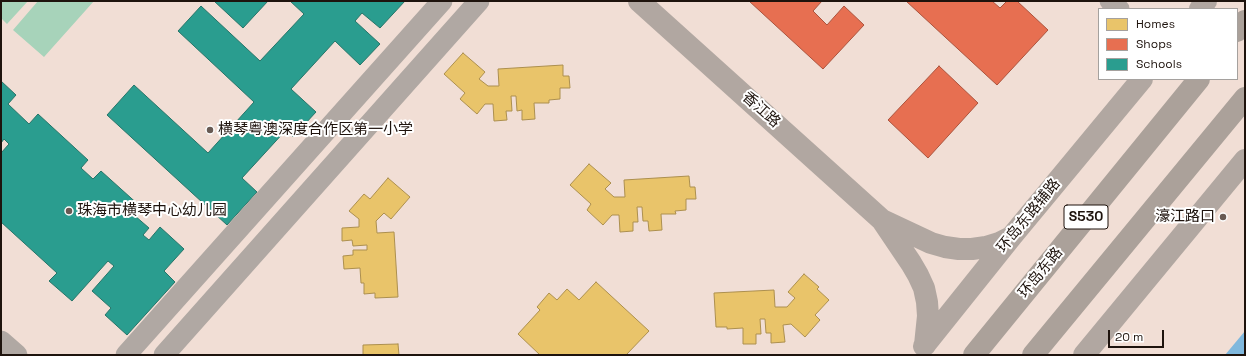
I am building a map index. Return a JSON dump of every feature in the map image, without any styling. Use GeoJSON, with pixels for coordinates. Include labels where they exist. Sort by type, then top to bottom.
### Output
{"type":"FeatureCollection","features":[{"type":"Feature","properties":{"kind":"main road","name":"香江路"},"geometry":{"type":"LineString","coordinates":[[639,1],[882,220]]}},
{"type":"Feature","properties":{"kind":"main road"},"geometry":{"type":"LineString","coordinates":[[1238,30],[1245,21]]}},
{"type":"Feature","properties":{"kind":"main road","name":"环岛东路辅路"},"geometry":{"type":"LineString","coordinates":[[921,350],[1012,236],[1141,80]]}},
{"type":"Feature","properties":{"kind":"main road","name":"环岛东路"},"geometry":{"type":"LineString","coordinates":[[974,355],[1198,80]]}},
{"type":"Feature","properties":{"kind":"main road","name":"S530"},"geometry":{"type":"LineString","coordinates":[[1033,355],[1245,98]]}},
{"type":"Feature","properties":{"kind":"main road"},"geometry":{"type":"LineString","coordinates":[[1084,355],[1245,160]]}},
{"type":"Feature","properties":{"kind":"main road"},"geometry":{"type":"LineString","coordinates":[[882,220],[931,243],[959,249],[986,247],[999,243],[1012,236]]}},
{"type":"Feature","properties":{"kind":"main road"},"geometry":{"type":"LineString","coordinates":[[882,220],[911,263],[924,288],[928,316],[921,350]]}},
{"type":"Feature","properties":{"kind":"street"},"geometry":{"type":"LineString","coordinates":[[126,355],[442,1]]}},
{"type":"Feature","properties":{"kind":"street"},"geometry":{"type":"LineString","coordinates":[[164,355],[479,1]]}},
{"type":"Feature","properties":{"kind":"street"},"geometry":{"type":"LineString","coordinates":[[1110,1],[1118,8]]}},
{"type":"Feature","properties":{"kind":"street"},"geometry":{"type":"LineString","coordinates":[[1,341],[17,355]]}},
{"type":"Feature","properties":{"kind":"green space"},"geometry":{"type":"Polygon","coordinates":[[[1,1],[28,1],[7,24],[1,18],[1,1]]]}},
{"type":"Feature","properties":{"kind":"green space"},"geometry":{"type":"Polygon","coordinates":[[[38,1],[94,1],[44,57],[13,30],[38,1]]]}},
{"type":"Feature","properties":{"kind":"water"},"geometry":{"type":"Polygon","coordinates":[[[1245,331],[1245,355],[1225,355],[1245,331]]]}},
{"type":"Feature","properties":{"kind":"building: Homes"},"geometry":{"type":"Polygon","coordinates":[[[463,53],[485,72],[479,79],[488,86],[499,86],[498,69],[563,65],[563,76],[569,76],[570,88],[560,88],[560,99],[549,100],[549,103],[534,103],[535,119],[522,120],[522,110],[517,111],[516,96],[511,96],[512,111],[506,111],[507,120],[494,121],[493,104],[485,104],[477,114],[460,99],[465,93],[444,74],[463,53]]]}},
{"type":"Feature","properties":{"kind":"building: Homes"},"geometry":{"type":"Polygon","coordinates":[[[589,164],[611,183],[605,189],[614,197],[625,197],[624,180],[689,176],[690,187],[695,187],[696,199],[686,199],[686,210],[675,211],[676,214],[661,214],[662,230],[649,231],[648,221],[643,221],[642,207],[637,207],[638,222],[633,222],[633,231],[620,232],[619,215],[612,215],[603,225],[587,210],[591,204],[570,185],[589,164]]]}},
{"type":"Feature","properties":{"kind":"building: Homes"},"geometry":{"type":"Polygon","coordinates":[[[388,178],[410,197],[391,219],[384,213],[376,221],[377,233],[394,232],[398,297],[375,298],[375,293],[364,294],[364,283],[361,283],[360,268],[344,269],[343,256],[353,255],[353,250],[367,250],[367,245],[353,246],[352,240],[342,241],[342,228],[359,227],[359,219],[349,211],[364,194],[370,199],[388,178]]]}},
{"type":"Feature","properties":{"kind":"building: Homes"},"geometry":{"type":"Polygon","coordinates":[[[804,274],[819,287],[817,289],[829,300],[815,315],[820,320],[805,337],[791,324],[783,325],[785,342],[771,343],[771,333],[766,333],[765,319],[760,319],[761,334],[756,334],[756,344],[743,344],[743,328],[727,329],[727,327],[716,327],[714,293],[774,290],[775,307],[787,307],[795,298],[788,292],[804,274]]]}},
{"type":"Feature","properties":{"kind":"building: Homes"},"geometry":{"type":"Polygon","coordinates":[[[596,282],[649,331],[626,355],[540,355],[518,334],[540,310],[537,307],[549,293],[557,300],[567,289],[579,300],[596,282]]]}},
{"type":"Feature","properties":{"kind":"building: Homes"},"geometry":{"type":"Polygon","coordinates":[[[398,344],[399,355],[363,355],[363,345],[398,344]]]}},
{"type":"Feature","properties":{"kind":"building: Shops"},"geometry":{"type":"Polygon","coordinates":[[[749,1],[822,1],[813,11],[827,25],[844,6],[864,25],[823,69],[749,1]]]}},
{"type":"Feature","properties":{"kind":"building: Shops"},"geometry":{"type":"Polygon","coordinates":[[[906,1],[992,1],[1000,8],[1007,1],[1017,1],[1048,30],[997,85],[906,1]]]}},
{"type":"Feature","properties":{"kind":"building: Shops"},"geometry":{"type":"Polygon","coordinates":[[[939,66],[978,103],[928,158],[888,120],[939,66]]]}},
{"type":"Feature","properties":{"kind":"building: Schools"},"geometry":{"type":"Polygon","coordinates":[[[214,1],[268,1],[243,28],[214,1]]]}},
{"type":"Feature","properties":{"kind":"building: Schools"},"geometry":{"type":"Polygon","coordinates":[[[290,1],[405,1],[380,28],[362,13],[355,21],[380,44],[360,65],[335,41],[291,89],[316,112],[293,137],[286,130],[242,178],[257,192],[227,225],[107,115],[134,85],[208,153],[254,102],[178,31],[201,6],[260,61],[304,14],[290,1]]]}},
{"type":"Feature","properties":{"kind":"building: Schools","name":"珠海市横琴中心幼儿园"},"geometry":{"type":"Polygon","coordinates":[[[1,81],[16,95],[8,104],[29,124],[38,114],[88,160],[81,168],[93,179],[101,171],[141,207],[134,215],[149,228],[143,235],[149,240],[160,227],[184,249],[164,271],[175,282],[127,335],[105,315],[111,308],[92,291],[114,266],[108,261],[72,301],[49,281],[57,273],[1,222],[1,153],[9,144],[4,139],[1,143],[1,81]]]}},
{"type":"Feature","properties":{"kind":"place","name":"横琴粤澳深度合作区第一小学"},"geometry":{"type":"Point","coordinates":[210,130]}},
{"type":"Feature","properties":{"kind":"place","name":"珠海市横琴中心幼儿园"},"geometry":{"type":"Point","coordinates":[69,211]}},
{"type":"Feature","properties":{"kind":"place","name":"濠江路口"},"geometry":{"type":"Point","coordinates":[1223,217]}}]}
